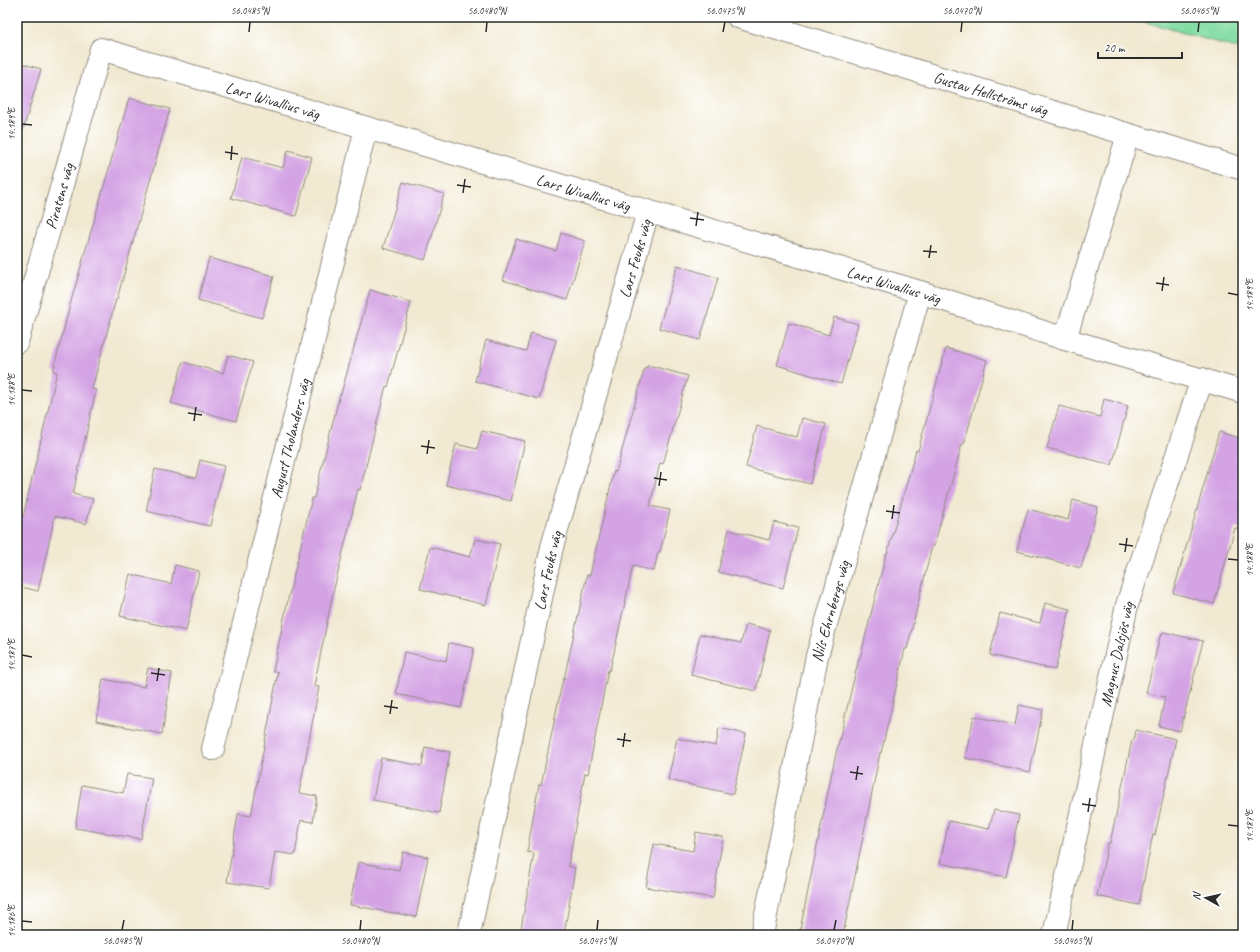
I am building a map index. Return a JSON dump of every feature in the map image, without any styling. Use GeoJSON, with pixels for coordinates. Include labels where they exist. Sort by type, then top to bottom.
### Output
{"type":"FeatureCollection","features":[{"type":"Feature","properties":{"kind":"street","name":"Gustav Hellströms väg"},"geometry":{"type":"LineString","coordinates":[[738,17],[1243,169]]}},
{"type":"Feature","properties":{"kind":"street","name":"Lars Wivallius väg"},"geometry":{"type":"LineString","coordinates":[[101,49],[920,292],[1065,339],[1243,392]]}},
{"type":"Feature","properties":{"kind":"street","name":"Piratens väg"},"geometry":{"type":"LineString","coordinates":[[17,342],[101,49]]}},
{"type":"Feature","properties":{"kind":"street","name":"August Tholanders väg"},"geometry":{"type":"LineString","coordinates":[[213,749],[366,128]]}},
{"type":"Feature","properties":{"kind":"street"},"geometry":{"type":"LineString","coordinates":[[1065,339],[1128,135]]}},
{"type":"Feature","properties":{"kind":"street","name":"Lars Feuks väg"},"geometry":{"type":"LineString","coordinates":[[469,934],[552,547],[648,212]]}},
{"type":"Feature","properties":{"kind":"street","name":"Nils Ehrnbergs väg"},"geometry":{"type":"LineString","coordinates":[[762,935],[817,656],[920,292]]}},
{"type":"Feature","properties":{"kind":"street","name":"Magnus Dalsjös väg"},"geometry":{"type":"LineString","coordinates":[[1054,935],[1127,605],[1202,379]]}},
{"type":"Feature","properties":{"kind":"green space"},"geometry":{"type":"Polygon","coordinates":[[[1128,17],[1243,17],[1243,50],[1128,17]]]}},
{"type":"Feature","properties":{"kind":"building"},"geometry":{"type":"Polygon","coordinates":[[[17,62],[41,69],[23,130],[17,129],[17,62]]]}},
{"type":"Feature","properties":{"kind":"building"},"geometry":{"type":"Polygon","coordinates":[[[129,98],[170,109],[92,389],[96,390],[73,494],[93,499],[86,524],[55,516],[38,591],[17,586],[17,516],[23,517],[57,372],[53,371],[70,305],[129,98]]]}},
{"type":"Feature","properties":{"kind":"building"},"geometry":{"type":"Polygon","coordinates":[[[288,150],[312,157],[296,216],[231,198],[242,157],[283,168],[288,150]]]}},
{"type":"Feature","properties":{"kind":"building"},"geometry":{"type":"Polygon","coordinates":[[[403,182],[444,194],[425,260],[383,248],[403,182]]]}},
{"type":"Feature","properties":{"kind":"building"},"geometry":{"type":"Polygon","coordinates":[[[561,233],[585,241],[567,300],[503,280],[516,239],[556,251],[561,233]]]}},
{"type":"Feature","properties":{"kind":"building"},"geometry":{"type":"Polygon","coordinates":[[[209,258],[274,276],[262,318],[198,300],[209,258]]]}},
{"type":"Feature","properties":{"kind":"building"},"geometry":{"type":"Polygon","coordinates":[[[677,265],[718,278],[700,340],[659,328],[677,265]]]}},
{"type":"Feature","properties":{"kind":"building"},"geometry":{"type":"Polygon","coordinates":[[[370,290],[411,302],[388,387],[386,386],[360,490],[358,489],[333,593],[314,686],[319,687],[299,793],[317,796],[313,822],[301,820],[295,855],[275,852],[269,888],[227,882],[238,814],[251,816],[278,672],[273,671],[287,604],[312,498],[314,498],[340,394],[370,290]]]}},
{"type":"Feature","properties":{"kind":"building"},"geometry":{"type":"Polygon","coordinates":[[[834,317],[858,324],[841,384],[777,365],[789,323],[829,335],[834,317]]]}},
{"type":"Feature","properties":{"kind":"building"},"geometry":{"type":"Polygon","coordinates":[[[531,333],[556,340],[539,399],[475,381],[486,340],[526,351],[531,333]]]}},
{"type":"Feature","properties":{"kind":"building"},"geometry":{"type":"Polygon","coordinates":[[[946,348],[987,360],[934,546],[932,546],[907,649],[905,649],[880,753],[843,935],[799,935],[834,762],[859,658],[886,554],[916,450],[918,451],[946,348]]]}},
{"type":"Feature","properties":{"kind":"building"},"geometry":{"type":"Polygon","coordinates":[[[228,355],[253,362],[236,421],[171,403],[183,362],[223,373],[228,355]]]}},
{"type":"Feature","properties":{"kind":"building"},"geometry":{"type":"Polygon","coordinates":[[[648,365],[688,376],[663,464],[660,463],[650,506],[670,510],[654,571],[633,566],[610,670],[608,670],[588,774],[585,773],[568,866],[575,868],[564,935],[520,935],[534,853],[527,852],[539,784],[541,785],[587,575],[590,575],[614,471],[616,472],[645,367],[647,368],[648,365]]]}},
{"type":"Feature","properties":{"kind":"building"},"geometry":{"type":"Polygon","coordinates":[[[1104,399],[1128,406],[1112,465],[1047,448],[1059,406],[1100,417],[1104,399]]]}},
{"type":"Feature","properties":{"kind":"building"},"geometry":{"type":"Polygon","coordinates":[[[802,418],[826,424],[810,484],[746,467],[757,426],[797,437],[802,418]]]}},
{"type":"Feature","properties":{"kind":"building"},"geometry":{"type":"Polygon","coordinates":[[[482,431],[525,441],[511,501],[446,485],[456,444],[477,449],[482,431]]]}},
{"type":"Feature","properties":{"kind":"building"},"geometry":{"type":"Polygon","coordinates":[[[1219,432],[1243,439],[1243,530],[1235,528],[1214,604],[1173,593],[1219,432]]]}},
{"type":"Feature","properties":{"kind":"building"},"geometry":{"type":"Polygon","coordinates":[[[200,460],[224,466],[210,526],[146,511],[155,469],[196,478],[200,460]]]}},
{"type":"Feature","properties":{"kind":"building"},"geometry":{"type":"Polygon","coordinates":[[[1073,500],[1098,507],[1081,568],[1017,551],[1028,509],[1068,520],[1073,500]]]}},
{"type":"Feature","properties":{"kind":"building"},"geometry":{"type":"Polygon","coordinates":[[[774,522],[798,528],[783,588],[718,572],[729,530],[769,540],[774,522]]]}},
{"type":"Feature","properties":{"kind":"building"},"geometry":{"type":"Polygon","coordinates":[[[475,539],[500,544],[486,605],[420,589],[430,547],[470,557],[475,539]]]}},
{"type":"Feature","properties":{"kind":"building"},"geometry":{"type":"Polygon","coordinates":[[[175,565],[199,571],[186,631],[120,616],[130,574],[171,584],[175,565]]]}},
{"type":"Feature","properties":{"kind":"building"},"geometry":{"type":"Polygon","coordinates":[[[1045,603],[1070,609],[1055,670],[990,655],[1000,613],[1040,623],[1045,603]]]}},
{"type":"Feature","properties":{"kind":"building"},"geometry":{"type":"Polygon","coordinates":[[[746,624],[770,630],[756,691],[691,675],[700,634],[741,643],[746,624]]]}},
{"type":"Feature","properties":{"kind":"building"},"geometry":{"type":"Polygon","coordinates":[[[1163,632],[1203,641],[1180,731],[1159,726],[1165,697],[1146,693],[1160,636],[1161,637],[1163,632]]]}},
{"type":"Feature","properties":{"kind":"building"},"geometry":{"type":"Polygon","coordinates":[[[449,643],[474,648],[461,708],[396,694],[404,652],[446,661],[449,643]]]}},
{"type":"Feature","properties":{"kind":"building"},"geometry":{"type":"Polygon","coordinates":[[[148,668],[172,673],[162,734],[96,721],[103,679],[144,687],[148,668]]]}},
{"type":"Feature","properties":{"kind":"building"},"geometry":{"type":"Polygon","coordinates":[[[1019,705],[1043,710],[1030,772],[965,758],[974,716],[1015,725],[1019,705]]]}},
{"type":"Feature","properties":{"kind":"building"},"geometry":{"type":"Polygon","coordinates":[[[719,728],[746,734],[733,794],[668,780],[677,738],[716,746],[719,728]]]}},
{"type":"Feature","properties":{"kind":"building"},"geometry":{"type":"Polygon","coordinates":[[[1136,730],[1176,739],[1155,835],[1153,834],[1139,905],[1097,896],[1132,740],[1134,740],[1136,730]]]}},
{"type":"Feature","properties":{"kind":"building"},"geometry":{"type":"Polygon","coordinates":[[[425,747],[450,752],[439,813],[373,800],[381,758],[422,766],[425,747]]]}},
{"type":"Feature","properties":{"kind":"building"},"geometry":{"type":"Polygon","coordinates":[[[127,774],[152,778],[141,839],[75,828],[82,785],[123,793],[127,774]]]}},
{"type":"Feature","properties":{"kind":"building"},"geometry":{"type":"Polygon","coordinates":[[[994,810],[1019,815],[1006,877],[940,863],[949,821],[989,829],[994,810]]]}},
{"type":"Feature","properties":{"kind":"building"},"geometry":{"type":"Polygon","coordinates":[[[696,832],[723,837],[713,898],[646,887],[654,844],[693,851],[696,832]]]}},
{"type":"Feature","properties":{"kind":"building"},"geometry":{"type":"Polygon","coordinates":[[[403,852],[428,857],[416,917],[350,905],[358,862],[399,870],[403,852]]]}}]}
